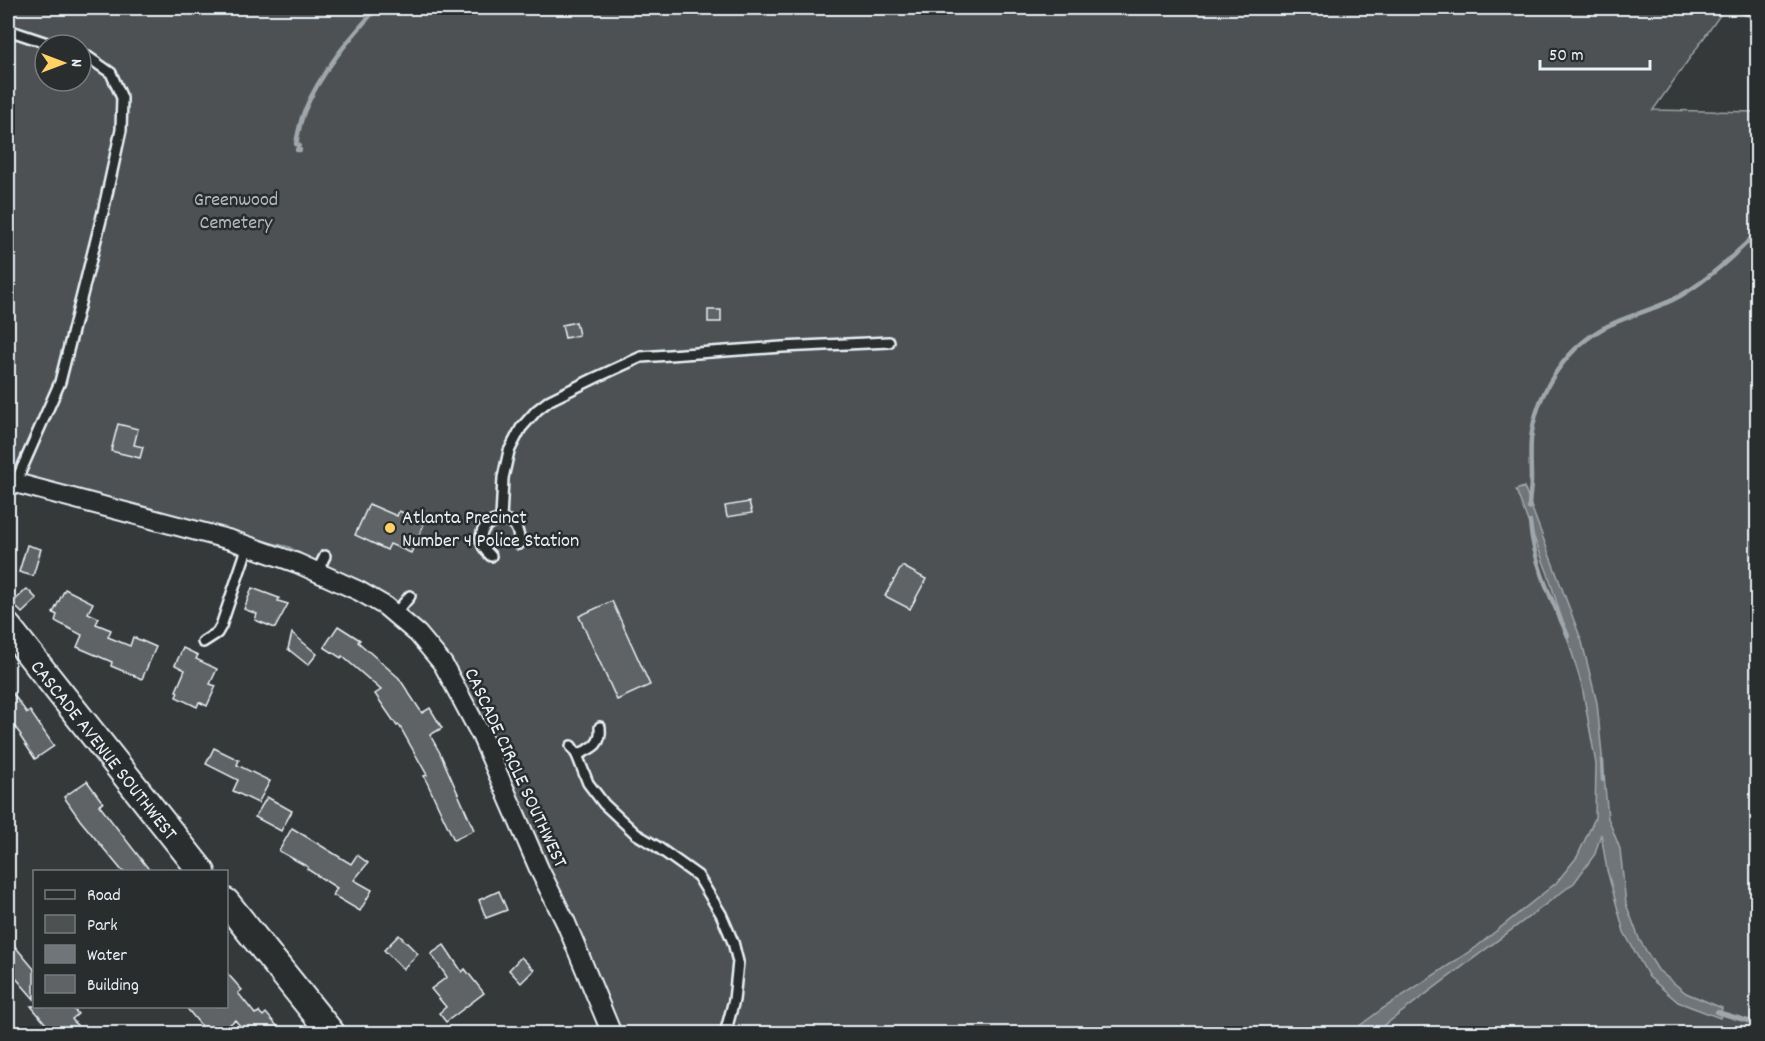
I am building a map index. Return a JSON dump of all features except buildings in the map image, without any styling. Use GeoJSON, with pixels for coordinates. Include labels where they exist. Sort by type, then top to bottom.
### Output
{"type":"FeatureCollection","features":[{"type":"Feature","properties":{"kind":"main road","name":"CASCADE AVENUE SOUTHWEST"},"geometry":{"type":"LineString","coordinates":[[8,627],[200,870]]}},
{"type":"Feature","properties":{"kind":"main road"},"geometry":{"type":"LineString","coordinates":[[228,904],[332,1034]]}},
{"type":"Feature","properties":{"kind":"street","name":"CASCADE CIRCLE SOUTHWEST"},"geometry":{"type":"LineString","coordinates":[[10,484],[231,540],[297,563],[321,564],[358,591],[385,606],[418,634],[443,664],[481,735],[540,871],[566,923],[612,1034]]}},
{"type":"Feature","properties":{"kind":"lane"},"geometry":{"type":"LineString","coordinates":[[8,30],[33,38]]}},
{"type":"Feature","properties":{"kind":"lane"},"geometry":{"type":"LineString","coordinates":[[10,484],[60,382],[121,130],[122,98],[111,73],[93,60]]}},
{"type":"Feature","properties":{"kind":"lane"},"geometry":{"type":"LineString","coordinates":[[501,519],[503,477],[509,451],[521,428],[537,410],[550,400],[641,357],[889,342]]}},
{"type":"Feature","properties":{"kind":"lane"},"geometry":{"type":"LineString","coordinates":[[491,556],[484,550],[481,533],[493,520],[510,521],[516,527],[519,544]]}},
{"type":"Feature","properties":{"kind":"lane"},"geometry":{"type":"LineString","coordinates":[[203,642],[218,633],[248,546]]}},
{"type":"Feature","properties":{"kind":"lane"},"geometry":{"type":"LineString","coordinates":[[395,614],[410,596]]}},
{"type":"Feature","properties":{"kind":"lane"},"geometry":{"type":"LineString","coordinates":[[600,727],[601,736],[597,743],[590,749],[574,750],[588,783],[604,804],[636,834],[698,876],[721,914],[733,942],[738,962],[734,1000],[724,1034]]}},
{"type":"Feature","properties":{"kind":"green space","name":"Greenwood Cemetery"},"geometry":{"type":"Polygon","coordinates":[[[8,8],[1725,8],[1653,110],[1757,112],[1757,1033],[612,1033],[453,686],[383,604],[289,547],[8,481],[8,8]]]}},
{"type":"Feature","properties":{"kind":"water"},"geometry":{"type":"Polygon","coordinates":[[[1524,487],[1582,642],[1597,703],[1608,818],[1620,849],[1626,904],[1640,941],[1658,970],[1686,993],[1722,1008],[1720,1018],[1678,1002],[1649,977],[1624,932],[1607,870],[1601,834],[1595,854],[1574,883],[1374,1033],[1350,1033],[1382,1009],[1475,948],[1556,883],[1577,857],[1595,818],[1596,764],[1582,686],[1548,574],[1516,490],[1524,487]]]}},
{"type":"Feature","properties":{"kind":"waterway"},"geometry":{"type":"LineString","coordinates":[[300,150],[297,150],[299,145],[296,144],[298,132],[318,84],[336,57],[377,8]]}},
{"type":"Feature","properties":{"kind":"waterway"},"geometry":{"type":"LineString","coordinates":[[1736,8],[1737,11],[1758,17]]}},
{"type":"Feature","properties":{"kind":"waterway"},"geometry":{"type":"LineString","coordinates":[[1529,508],[1531,439],[1534,423],[1545,391],[1563,363],[1586,339],[1600,330],[1619,320],[1660,306],[1690,290],[1720,267],[1758,232]]}},
{"type":"Feature","properties":{"kind":"waterway"},"geometry":{"type":"LineString","coordinates":[[1530,522],[1539,566],[1568,636]]}},
{"type":"Feature","properties":{"kind":"waterway"},"geometry":{"type":"LineString","coordinates":[[1602,761],[1603,780]]}},
{"type":"Feature","properties":{"kind":"waterway"},"geometry":{"type":"LineString","coordinates":[[1717,1012],[1758,1024]]}},
{"type":"Feature","properties":{"kind":"place","name":"Atlanta Precinct Number 4 Police Station"},"geometry":{"type":"Point","coordinates":[390,528]}}]}
